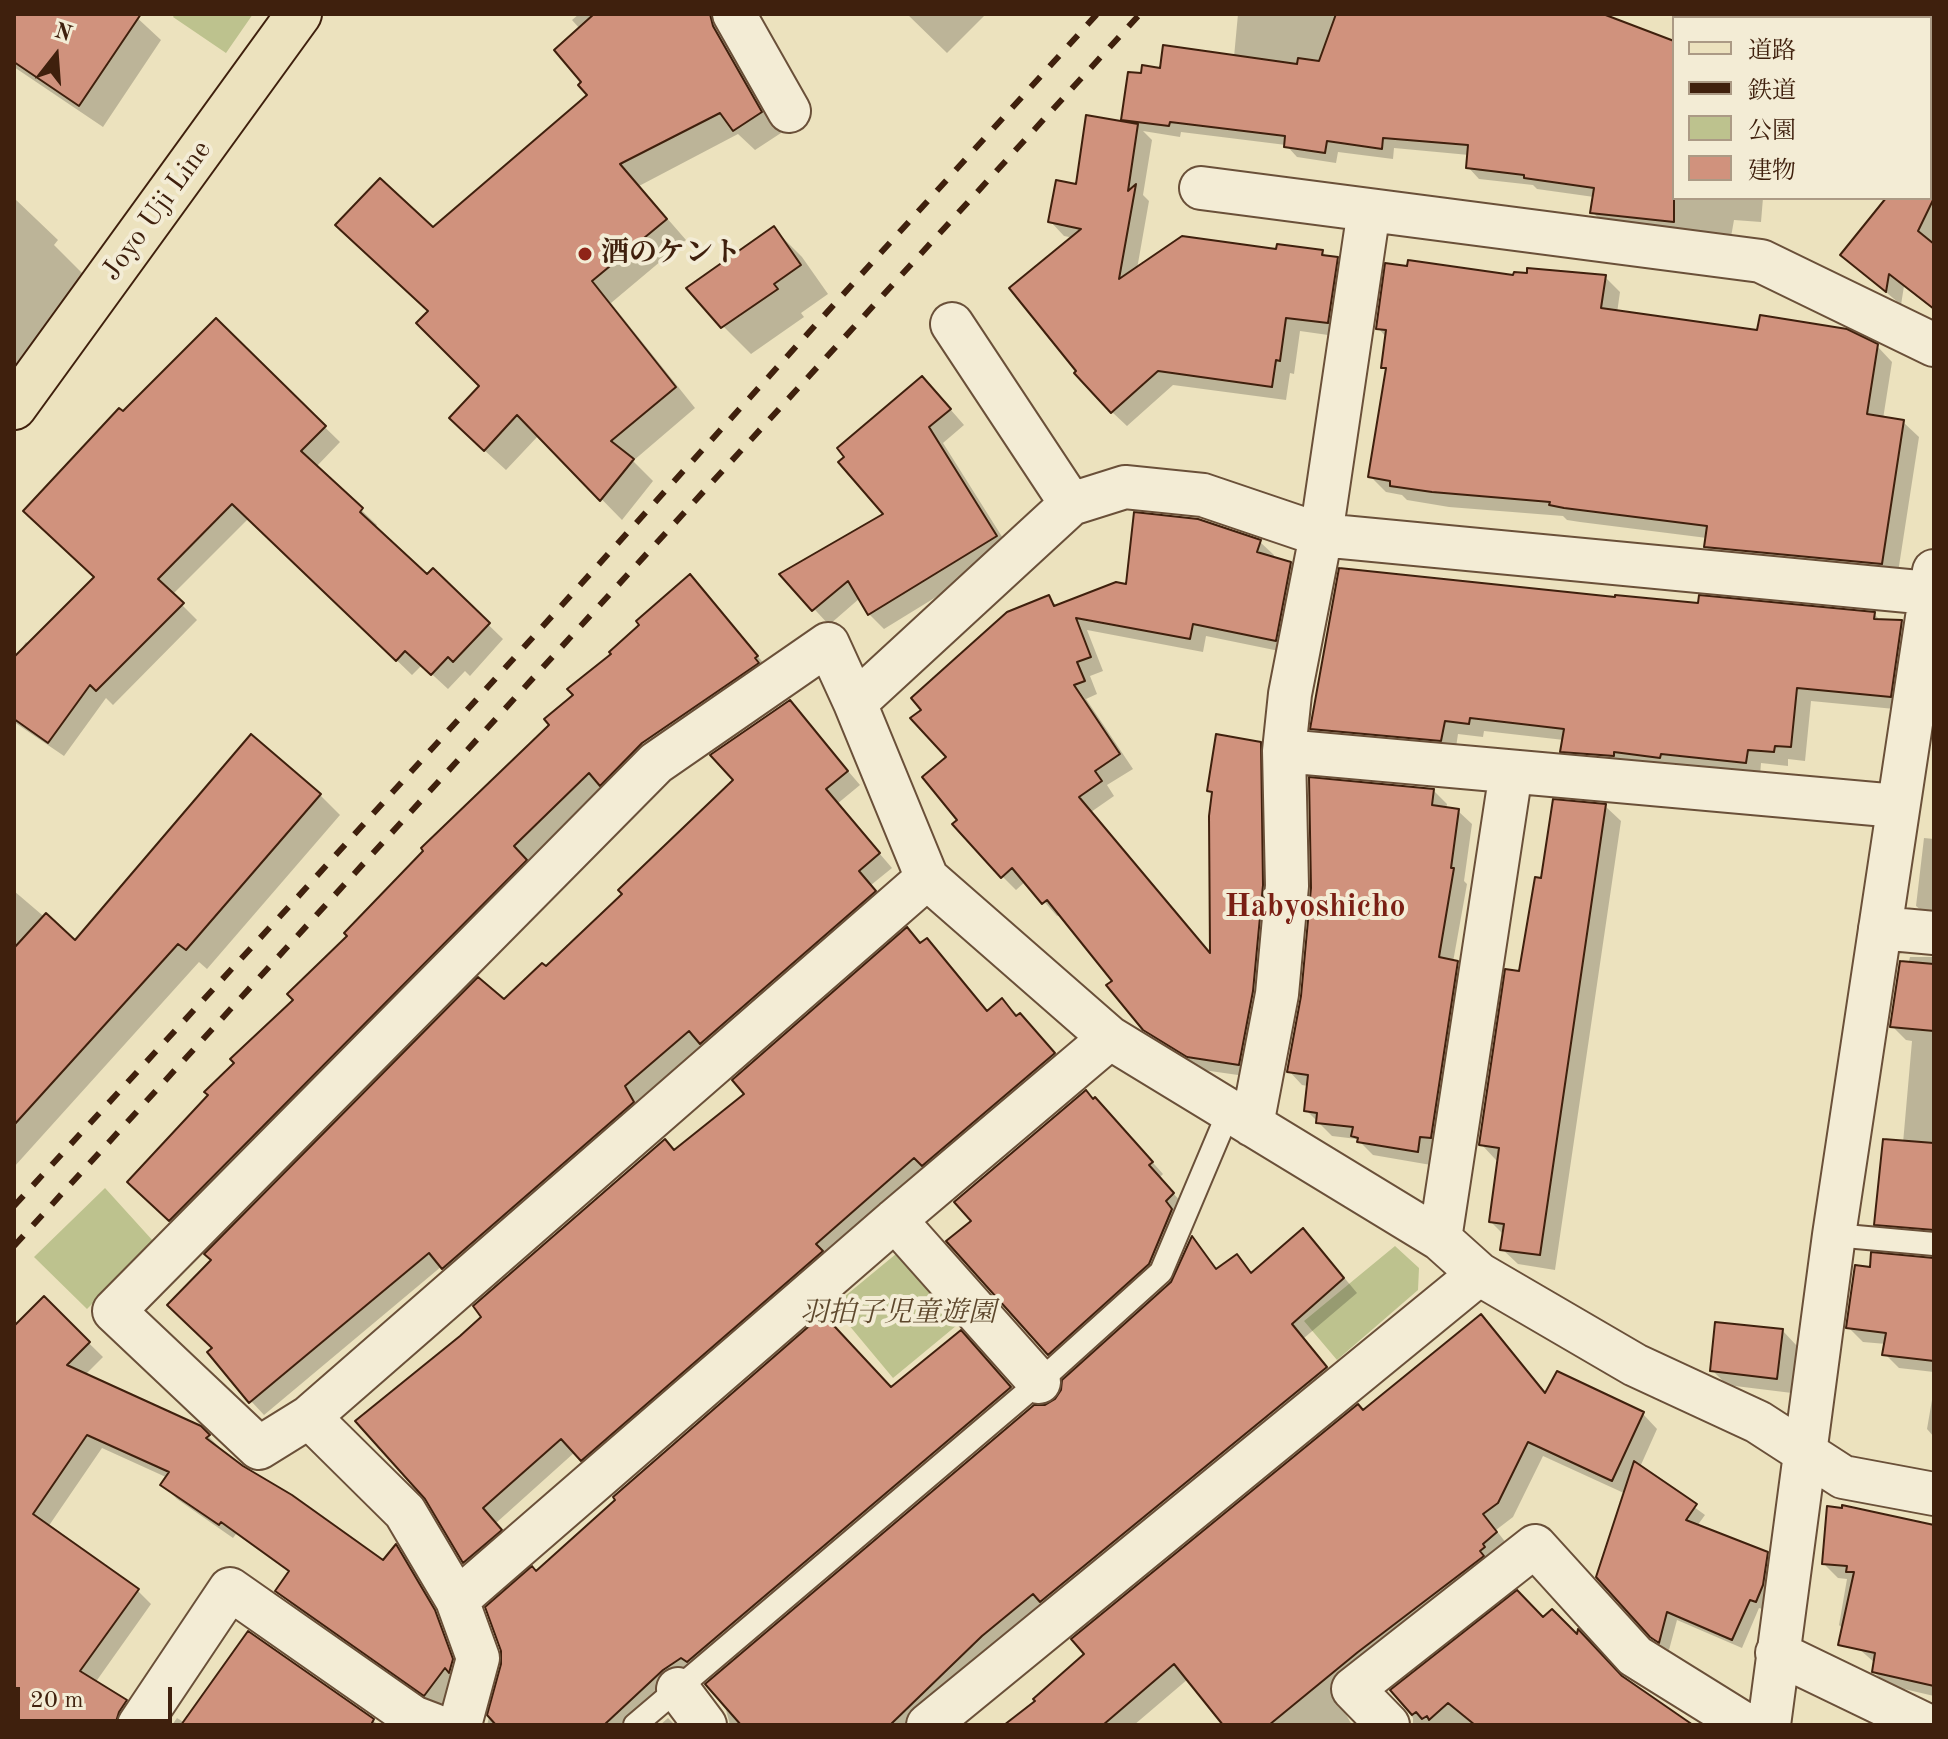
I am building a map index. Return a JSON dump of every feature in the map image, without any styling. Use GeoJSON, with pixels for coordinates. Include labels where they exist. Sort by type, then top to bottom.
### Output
{"type":"FeatureCollection","features":[{"type":"Feature","properties":{"kind":"main road","name":"Joyo Uji Line"},"geometry":{"type":"LineString","coordinates":[[14,407],[299,14]]}},
{"type":"Feature","properties":{"kind":"street"},"geometry":{"type":"LineString","coordinates":[[734,14],[789,111]]}},
{"type":"Feature","properties":{"kind":"street"},"geometry":{"type":"LineString","coordinates":[[1201,188],[1761,261],[1934,345]]}},
{"type":"Feature","properties":{"kind":"street"},"geometry":{"type":"LineString","coordinates":[[1241,1118],[1277,994],[1287,886],[1284,751],[1290,694],[1321,535],[1369,210]]}},
{"type":"Feature","properties":{"kind":"street"},"geometry":{"type":"LineString","coordinates":[[952,324],[1071,504]]}},
{"type":"Feature","properties":{"kind":"street"},"geometry":{"type":"LineString","coordinates":[[855,703],[1071,504],[1125,487],[1203,495],[1321,535],[1931,582],[1915,708],[1897,806],[1834,1235],[1769,1725]]}},
{"type":"Feature","properties":{"kind":"street"},"geometry":{"type":"LineString","coordinates":[[927,878],[309,1417],[259,1448],[114,1311],[656,763],[828,644],[927,878],[1110,1038],[1440,1239],[1479,1274],[1635,1365],[1758,1422],[1843,1477],[1934,1494]]}},
{"type":"Feature","properties":{"kind":"street"},"geometry":{"type":"LineString","coordinates":[[1284,751],[1897,806]]}},
{"type":"Feature","properties":{"kind":"street"},"geometry":{"type":"LineString","coordinates":[[1440,1239],[1511,772]]}},
{"type":"Feature","properties":{"kind":"street"},"geometry":{"type":"LineString","coordinates":[[1880,928],[1934,933]]}},
{"type":"Feature","properties":{"kind":"street"},"geometry":{"type":"LineString","coordinates":[[457,1600],[1110,1038]]}},
{"type":"Feature","properties":{"kind":"street"},"geometry":{"type":"LineString","coordinates":[[895,1220],[1039,1382]]}},
{"type":"Feature","properties":{"kind":"street"},"geometry":{"type":"LineString","coordinates":[[928,1725],[1479,1274]]}},
{"type":"Feature","properties":{"kind":"street"},"geometry":{"type":"LineString","coordinates":[[309,1417],[405,1512],[457,1600],[478,1658],[460,1725]]}},
{"type":"Feature","properties":{"kind":"street"},"geometry":{"type":"LineString","coordinates":[[1388,1725],[1353,1689],[1535,1546],[1635,1656],[1746,1725]]}},
{"type":"Feature","properties":{"kind":"street"},"geometry":{"type":"LineString","coordinates":[[139,1725],[230,1589],[418,1722]]}},
{"type":"Feature","properties":{"kind":"street"},"geometry":{"type":"LineString","coordinates":[[1777,1653],[1926,1725]]}},
{"type":"Feature","properties":{"kind":"street"},"geometry":{"type":"LineString","coordinates":[[678,1689],[705,1725]]}},
{"type":"Feature","properties":{"kind":"lane"},"geometry":{"type":"LineString","coordinates":[[635,1725],[1039,1382],[1161,1272],[1241,1118]]}},
{"type":"Feature","properties":{"kind":"lane"},"geometry":{"type":"LineString","coordinates":[[1834,1235],[1934,1244]]}},
{"type":"Feature","properties":{"kind":"green space"},"geometry":{"type":"Polygon","coordinates":[[[175,14],[253,14],[226,53],[173,17],[175,14]]]}},
{"type":"Feature","properties":{"kind":"green space"},"geometry":{"type":"Polygon","coordinates":[[[105,1188],[154,1242],[87,1309],[34,1257],[105,1188]]]}},
{"type":"Feature","properties":{"kind":"green space"},"geometry":{"type":"Polygon","coordinates":[[[1395,1246],[1419,1268],[1418,1290],[1337,1360],[1304,1321],[1395,1246]]]}},
{"type":"Feature","properties":{"kind":"green space","name":"羽拍子児童遊園"},"geometry":{"type":"Polygon","coordinates":[[[902,1249],[962,1321],[893,1378],[833,1306],[902,1249]]]}},
{"type":"Feature","properties":{"kind":"building"},"geometry":{"type":"Polygon","coordinates":[[[14,14],[141,14],[79,106],[14,62],[14,14]]]}},
{"type":"Feature","properties":{"kind":"building"},"geometry":{"type":"Polygon","coordinates":[[[594,14],[710,14],[713,26],[762,112],[733,131],[720,113],[620,164],[667,219],[592,281],[676,387],[611,441],[634,459],[600,501],[517,415],[484,451],[449,418],[479,386],[416,323],[428,311],[335,225],[380,178],[433,227],[587,95],[578,85],[581,82],[554,50],[594,14]]]}},
{"type":"Feature","properties":{"kind":"building"},"geometry":{"type":"Polygon","coordinates":[[[1336,14],[1603,14],[1672,40],[1674,222],[1590,213],[1594,188],[1466,168],[1468,145],[1383,138],[1382,149],[1327,141],[1325,153],[1284,147],[1285,136],[1170,122],[1169,126],[1121,120],[1128,72],[1141,73],[1142,65],[1160,68],[1163,45],[1297,64],[1298,58],[1319,61],[1336,14]]]}},
{"type":"Feature","properties":{"kind":"building"},"geometry":{"type":"Polygon","coordinates":[[[1086,115],[1138,124],[1128,191],[1136,184],[1119,279],[1182,236],[1276,249],[1277,244],[1323,250],[1322,255],[1338,257],[1328,323],[1286,318],[1280,361],[1276,360],[1272,387],[1158,371],[1111,413],[1074,373],[1076,371],[1009,288],[1081,229],[1048,222],[1056,180],[1076,184],[1086,115]]]}},
{"type":"Feature","properties":{"kind":"building"},"geometry":{"type":"Polygon","coordinates":[[[1934,198],[1918,231],[1934,244],[1934,309],[1889,274],[1886,292],[1840,255],[1884,200],[1934,198]]]}},
{"type":"Feature","properties":{"kind":"building"},"geometry":{"type":"Polygon","coordinates":[[[774,226],[801,265],[774,284],[778,289],[721,328],[686,288],[774,226]]]}},
{"type":"Feature","properties":{"kind":"building"},"geometry":{"type":"Polygon","coordinates":[[[1408,260],[1513,275],[1514,272],[1527,273],[1527,268],[1606,275],[1601,308],[1757,330],[1760,315],[1847,329],[1878,344],[1867,414],[1904,420],[1882,564],[1704,547],[1707,526],[1564,508],[1549,505],[1550,502],[1390,486],[1390,481],[1368,477],[1386,368],[1381,368],[1386,330],[1376,329],[1385,263],[1407,266],[1408,260]]]}},
{"type":"Feature","properties":{"kind":"building"},"geometry":{"type":"Polygon","coordinates":[[[216,318],[326,426],[301,451],[363,508],[360,512],[427,574],[433,568],[490,623],[453,662],[448,657],[431,675],[405,651],[396,661],[232,504],[158,579],[184,603],[96,691],[90,685],[48,743],[14,719],[14,657],[94,577],[23,511],[119,408],[123,411],[216,318]]]}},
{"type":"Feature","properties":{"kind":"building"},"geometry":{"type":"Polygon","coordinates":[[[922,376],[951,409],[929,427],[997,536],[868,615],[848,581],[812,611],[779,574],[883,514],[838,462],[844,457],[837,448],[922,376]]]}},
{"type":"Feature","properties":{"kind":"building"},"geometry":{"type":"Polygon","coordinates":[[[1134,512],[1198,519],[1261,540],[1257,552],[1291,562],[1276,641],[1193,624],[1190,639],[1076,618],[1091,657],[1077,662],[1085,681],[1074,685],[1120,754],[1095,771],[1102,781],[1079,797],[1210,953],[1209,816],[1212,792],[1207,791],[1216,734],[1261,742],[1263,885],[1253,991],[1239,1065],[1187,1057],[1143,1030],[1106,985],[1112,981],[1047,900],[1042,904],[1012,868],[1001,878],[952,824],[957,820],[922,777],[946,757],[910,718],[921,710],[911,698],[1007,612],[1049,595],[1054,606],[1116,582],[1126,584],[1134,512]]]}},
{"type":"Feature","properties":{"kind":"building"},"geometry":{"type":"Polygon","coordinates":[[[1339,568],[1615,597],[1698,603],[1699,595],[1875,612],[1874,619],[1902,620],[1891,697],[1797,688],[1791,747],[1775,746],[1774,752],[1748,750],[1746,763],[1661,754],[1660,758],[1614,752],[1614,756],[1560,752],[1564,729],[1470,718],[1469,724],[1445,721],[1441,741],[1310,729],[1339,568]]]}},
{"type":"Feature","properties":{"kind":"building"},"geometry":{"type":"Polygon","coordinates":[[[690,574],[758,656],[755,658],[759,663],[642,743],[600,786],[589,773],[514,846],[527,860],[169,1221],[127,1182],[208,1095],[204,1092],[234,1063],[230,1059],[293,1000],[287,994],[347,936],[344,933],[423,851],[421,848],[549,725],[544,719],[573,695],[567,689],[611,654],[609,652],[639,625],[636,621],[690,574]]]}},
{"type":"Feature","properties":{"kind":"building"},"geometry":{"type":"Polygon","coordinates":[[[790,700],[848,771],[826,789],[880,853],[859,871],[876,891],[700,1044],[689,1031],[625,1086],[634,1102],[442,1269],[429,1253],[249,1403],[207,1352],[212,1348],[167,1305],[211,1260],[204,1254],[478,977],[504,999],[542,963],[546,966],[622,894],[618,890],[733,780],[710,755],[790,700]]]}},
{"type":"Feature","properties":{"kind":"building"},"geometry":{"type":"Polygon","coordinates":[[[251,734],[321,794],[186,950],[178,944],[14,1125],[14,948],[46,913],[75,940],[251,734]]]}},
{"type":"Feature","properties":{"kind":"building"},"geometry":{"type":"Polygon","coordinates":[[[1309,777],[1434,789],[1432,805],[1459,809],[1451,868],[1454,868],[1439,957],[1458,961],[1431,1138],[1420,1137],[1418,1152],[1357,1142],[1358,1138],[1351,1136],[1353,1127],[1316,1123],[1317,1113],[1304,1111],[1308,1075],[1287,1072],[1301,996],[1311,888],[1309,777]]]}},
{"type":"Feature","properties":{"kind":"building"},"geometry":{"type":"Polygon","coordinates":[[[1553,799],[1606,804],[1540,1255],[1500,1250],[1504,1224],[1489,1222],[1499,1148],[1479,1145],[1505,969],[1519,971],[1535,877],[1541,878],[1553,799]]]}},
{"type":"Feature","properties":{"kind":"building"},"geometry":{"type":"Polygon","coordinates":[[[907,927],[920,943],[927,938],[987,1011],[1002,998],[1016,1016],[1020,1013],[1055,1053],[922,1166],[914,1158],[816,1244],[823,1251],[581,1461],[561,1439],[483,1508],[502,1530],[463,1563],[425,1499],[355,1421],[481,1317],[473,1306],[665,1139],[674,1150],[744,1094],[732,1080],[907,927]]]}},
{"type":"Feature","properties":{"kind":"building"},"geometry":{"type":"Polygon","coordinates":[[[1900,961],[1934,964],[1934,1031],[1890,1027],[1900,961]]]}},
{"type":"Feature","properties":{"kind":"building"},"geometry":{"type":"Polygon","coordinates":[[[1086,1090],[1153,1162],[1149,1165],[1174,1193],[1166,1201],[1172,1209],[1149,1264],[1048,1355],[946,1241],[971,1221],[954,1202],[1086,1090]]]}},
{"type":"Feature","properties":{"kind":"building"},"geometry":{"type":"Polygon","coordinates":[[[1883,1139],[1934,1143],[1934,1230],[1874,1225],[1883,1139]]]}},
{"type":"Feature","properties":{"kind":"building"},"geometry":{"type":"Polygon","coordinates":[[[1303,1228],[1344,1278],[1292,1324],[1327,1367],[1040,1602],[1033,1594],[982,1636],[890,1725],[741,1725],[705,1684],[1034,1405],[1045,1405],[1055,1399],[1061,1390],[1062,1380],[1171,1282],[1192,1236],[1216,1269],[1237,1254],[1251,1273],[1303,1228]]]}},
{"type":"Feature","properties":{"kind":"building"},"geometry":{"type":"Polygon","coordinates":[[[1871,1252],[1934,1258],[1934,1361],[1882,1355],[1886,1333],[1846,1328],[1855,1265],[1870,1267],[1871,1252]]]}},
{"type":"Feature","properties":{"kind":"building"},"geometry":{"type":"Polygon","coordinates":[[[44,1296],[90,1342],[67,1365],[201,1426],[210,1435],[206,1438],[243,1466],[292,1495],[383,1560],[396,1544],[435,1610],[453,1659],[449,1673],[445,1668],[424,1696],[275,1591],[289,1571],[221,1522],[219,1525],[160,1485],[169,1472],[87,1435],[33,1514],[139,1589],[80,1671],[127,1700],[115,1725],[14,1725],[14,1326],[44,1296]]]}},
{"type":"Feature","properties":{"kind":"building"},"geometry":{"type":"Polygon","coordinates":[[[823,1314],[891,1387],[961,1330],[1011,1387],[687,1662],[681,1658],[663,1670],[604,1725],[496,1725],[487,1715],[501,1664],[501,1651],[485,1607],[532,1566],[536,1571],[615,1500],[613,1497],[823,1314]]]}},
{"type":"Feature","properties":{"kind":"building"},"geometry":{"type":"Polygon","coordinates":[[[1481,1314],[1545,1393],[1557,1371],[1644,1412],[1612,1481],[1528,1442],[1498,1503],[1483,1514],[1497,1532],[1483,1544],[1485,1547],[1480,1551],[1484,1556],[1269,1725],[1223,1725],[1174,1664],[1103,1725],[1004,1725],[1035,1701],[1033,1699],[1084,1654],[1071,1639],[1358,1404],[1363,1410],[1481,1314]]]}},
{"type":"Feature","properties":{"kind":"building"},"geometry":{"type":"Polygon","coordinates":[[[1715,1322],[1783,1329],[1777,1379],[1710,1371],[1715,1322]]]}},
{"type":"Feature","properties":{"kind":"building"},"geometry":{"type":"Polygon","coordinates":[[[1634,1461],[1697,1504],[1686,1520],[1768,1552],[1763,1585],[1756,1602],[1750,1600],[1732,1640],[1667,1612],[1659,1643],[1596,1577],[1634,1461]]]}},
{"type":"Feature","properties":{"kind":"building"},"geometry":{"type":"Polygon","coordinates":[[[1842,1505],[1934,1525],[1934,1686],[1872,1672],[1875,1653],[1838,1645],[1854,1572],[1846,1572],[1847,1566],[1822,1564],[1827,1506],[1842,1508],[1842,1505]]]}},
{"type":"Feature","properties":{"kind":"building"},"geometry":{"type":"Polygon","coordinates":[[[1517,1590],[1543,1617],[1552,1609],[1577,1634],[1578,1629],[1622,1676],[1693,1725],[1475,1725],[1448,1703],[1429,1720],[1427,1716],[1422,1719],[1416,1712],[1412,1715],[1390,1690],[1517,1590]]]}},
{"type":"Feature","properties":{"kind":"building"},"geometry":{"type":"Polygon","coordinates":[[[248,1631],[374,1719],[371,1725],[181,1725],[248,1631]]]}},
{"type":"Feature","properties":{"kind":"railway"},"geometry":{"type":"LineString","coordinates":[[14,1206],[1097,14]]}},
{"type":"Feature","properties":{"kind":"railway"},"geometry":{"type":"LineString","coordinates":[[14,1246],[1140,14]]}},
{"type":"Feature","properties":{"kind":"place","name":"酒のケント"},"geometry":{"type":"Point","coordinates":[585,254]}},
{"type":"Feature","properties":{"kind":"district","name":"Habyoshicho"},"geometry":{"type":"Point","coordinates":[1315,908]}}]}
